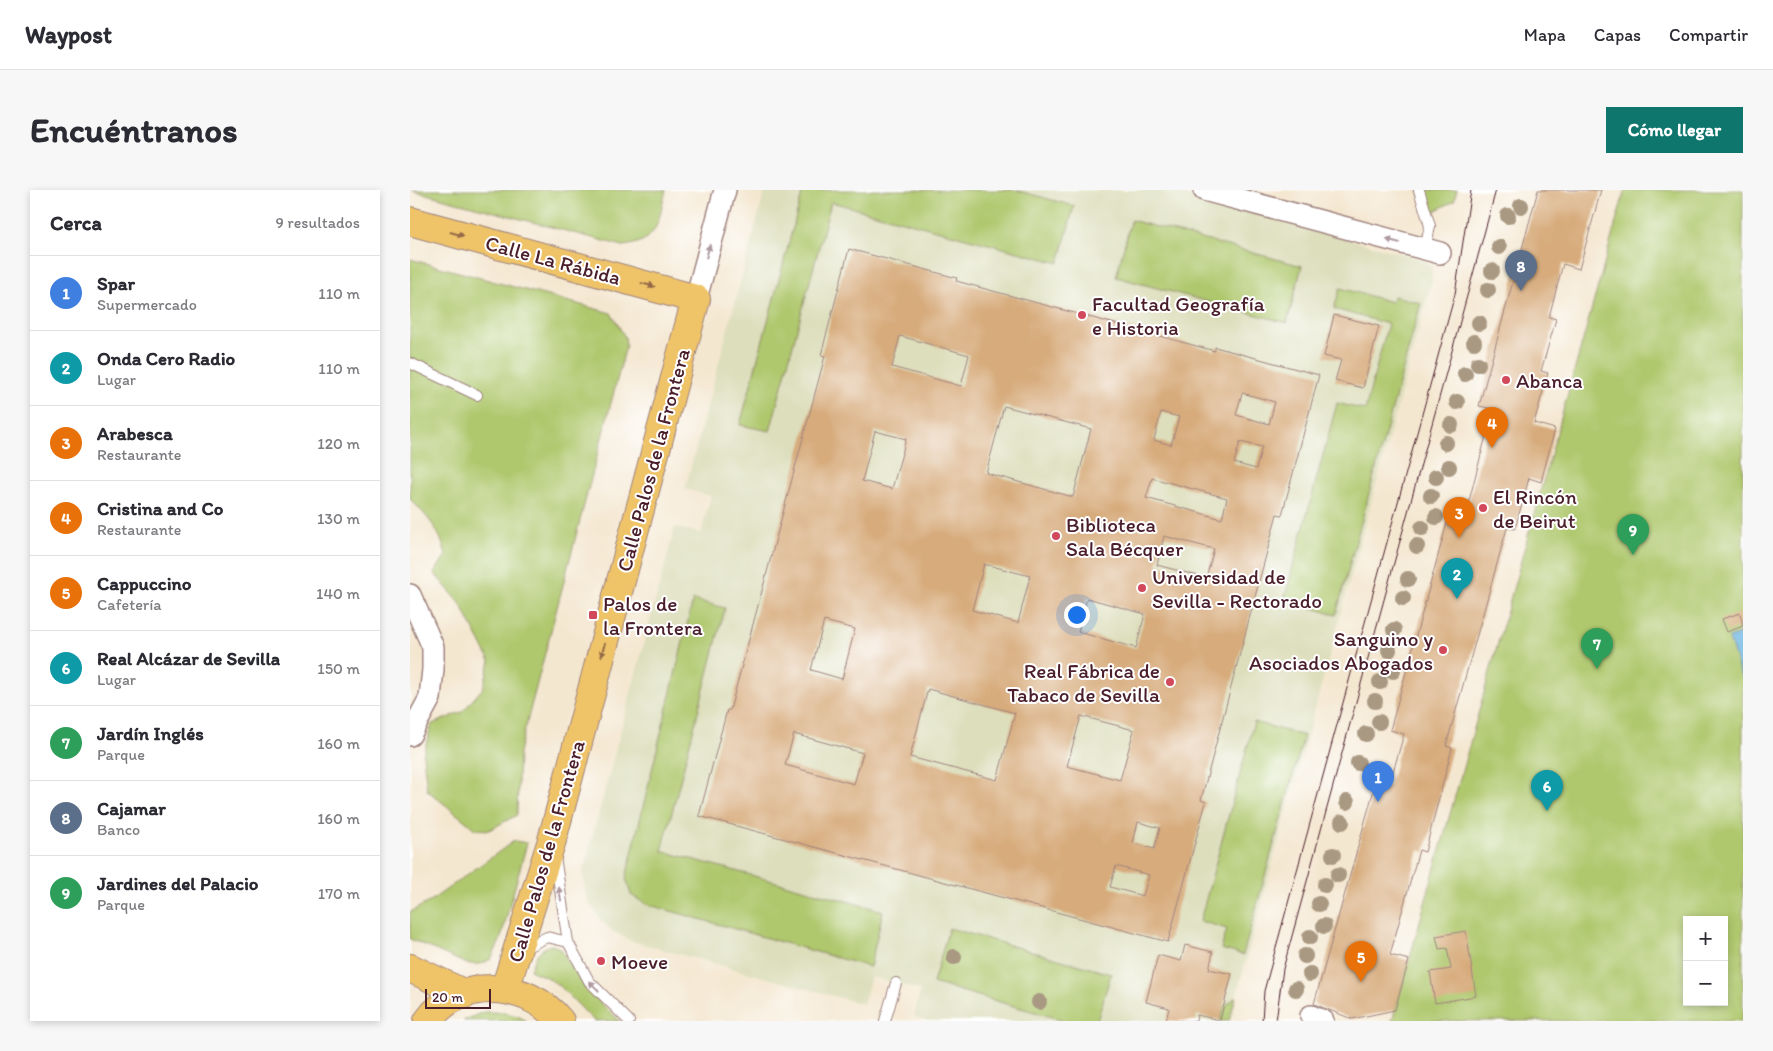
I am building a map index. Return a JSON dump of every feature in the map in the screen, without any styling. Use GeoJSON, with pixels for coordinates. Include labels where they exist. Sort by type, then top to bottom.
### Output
{"type":"FeatureCollection","features":[{"type":"Feature","properties":{"kind":"main road","name":"Calle La Rábida"},"geometry":{"type":"LineString","coordinates":[[410,221],[696,298]]}},
{"type":"Feature","properties":{"kind":"main road","name":"Calle Palos de la Frontera"},"geometry":{"type":"LineString","coordinates":[[505,989],[552,840],[696,298]]}},
{"type":"Feature","properties":{"kind":"main road"},"geometry":{"type":"LineString","coordinates":[[410,968],[465,994]]}},
{"type":"Feature","properties":{"kind":"main road"},"geometry":{"type":"LineString","coordinates":[[428,1021],[440,1008],[465,994],[478,990],[505,989],[532,998],[544,1005],[560,1021]]}},
{"type":"Feature","properties":{"kind":"street","name":"Calle Palos de la Frontera"},"geometry":{"type":"LineString","coordinates":[[696,298],[724,190]]}},
{"type":"Feature","properties":{"kind":"street"},"geometry":{"type":"LineString","coordinates":[[1204,190],[1432,251]]}},
{"type":"Feature","properties":{"kind":"street"},"geometry":{"type":"LineString","coordinates":[[410,594],[433,647],[433,669],[430,698],[410,735]]}},
{"type":"Feature","properties":{"kind":"lane"},"geometry":{"type":"LineString","coordinates":[[1419,190],[1430,226],[1432,251]]}},
{"type":"Feature","properties":{"kind":"lane"},"geometry":{"type":"LineString","coordinates":[[410,363],[477,395]]}},
{"type":"Feature","properties":{"kind":"lane"},"geometry":{"type":"LineString","coordinates":[[552,840],[568,942],[589,981],[629,1021]]}},
{"type":"Feature","properties":{"kind":"lane"},"geometry":{"type":"LineString","coordinates":[[514,960],[527,947],[547,937],[568,942]]}},
{"type":"Feature","properties":{"kind":"lane"},"geometry":{"type":"LineString","coordinates":[[885,1021],[896,983]]}},
{"type":"Feature","properties":{"kind":"shaded area"},"geometry":{"type":"Polygon","coordinates":[[[765,190],[1120,190],[1126,192],[1127,190],[1166,190],[1421,259],[1431,266],[1432,280],[1236,997],[1225,1006],[1220,1021],[929,1021],[914,1017],[920,990],[871,977],[863,1004],[631,941],[612,931],[591,906],[585,891],[583,872],[675,527],[701,533],[711,496],[685,489],[765,190]]]}},
{"type":"Feature","properties":{"kind":"green space"},"geometry":{"type":"Polygon","coordinates":[[[411,190],[666,190],[659,220],[651,234],[635,244],[623,246],[411,190]]]}},
{"type":"Feature","properties":{"kind":"green space"},"geometry":{"type":"Polygon","coordinates":[[[803,190],[1016,190],[1074,206],[1059,263],[831,202],[770,431],[740,425],[803,190]]]}},
{"type":"Feature","properties":{"kind":"green space"},"geometry":{"type":"Polygon","coordinates":[[[1419,190],[1457,190],[1454,201],[1427,215],[1419,190]]]}},
{"type":"Feature","properties":{"kind":"green space"},"geometry":{"type":"Polygon","coordinates":[[[1625,190],[1743,190],[1743,1021],[1392,1021],[1625,190]]]}},
{"type":"Feature","properties":{"kind":"green space"},"geometry":{"type":"Polygon","coordinates":[[[1131,220],[1302,266],[1287,323],[1116,277],[1131,220]]]}},
{"type":"Feature","properties":{"kind":"green space"},"geometry":{"type":"Polygon","coordinates":[[[410,259],[611,313],[625,337],[626,346],[519,752],[517,815],[489,830],[475,829],[427,790],[423,755],[432,724],[462,712],[483,688],[490,661],[460,603],[434,573],[446,555],[440,538],[432,524],[410,499],[410,259]]]}},
{"type":"Feature","properties":{"kind":"green space"},"geometry":{"type":"Polygon","coordinates":[[[1340,288],[1392,302],[1394,296],[1421,303],[1336,615],[1284,600],[1337,403],[1365,410],[1388,324],[1334,309],[1340,288]]]}},
{"type":"Feature","properties":{"kind":"green space"},"geometry":{"type":"Polygon","coordinates":[[[693,600],[725,608],[662,851],[883,911],[870,967],[646,904],[631,895],[626,878],[693,600]]]}},
{"type":"Feature","properties":{"kind":"green space"},"geometry":{"type":"Polygon","coordinates":[[[1254,722],[1304,736],[1243,955],[1221,949],[1227,929],[1200,921],[1254,722]]]}},
{"type":"Feature","properties":{"kind":"green space"},"geometry":{"type":"Polygon","coordinates":[[[514,841],[527,843],[500,941],[491,959],[481,964],[467,964],[410,939],[410,912],[429,902],[514,841]]]}},
{"type":"Feature","properties":{"kind":"green space"},"geometry":{"type":"Polygon","coordinates":[[[949,928],[1111,974],[1097,1021],[1066,1021],[933,983],[949,928]]]}},
{"type":"Feature","properties":{"kind":"green space"},"geometry":{"type":"Polygon","coordinates":[[[552,945],[560,948],[586,989],[620,1021],[594,1021],[561,987],[548,978],[530,970],[535,957],[540,951],[552,945]]]}},
{"type":"Feature","properties":{"kind":"green space"},"geometry":{"type":"Polygon","coordinates":[[[1236,997],[1229,1021],[1220,1021],[1225,1006],[1236,997]]]}},
{"type":"Feature","properties":{"kind":"green space"},"geometry":{"type":"Polygon","coordinates":[[[483,1012],[511,1014],[527,1021],[463,1021],[483,1012]]]}},
{"type":"Feature","properties":{"kind":"water"},"geometry":{"type":"Polygon","coordinates":[[[1743,633],[1743,676],[1741,677],[1729,638],[1743,633]]]}},
{"type":"Feature","properties":{"kind":"building"},"geometry":{"type":"Polygon","coordinates":[[[1538,190],[1601,190],[1579,269],[1563,264],[1549,317],[1556,319],[1541,371],[1548,373],[1534,423],[1555,429],[1541,482],[1529,478],[1515,529],[1507,528],[1446,746],[1452,748],[1425,852],[1419,850],[1390,955],[1409,960],[1395,1010],[1352,1019],[1314,1004],[1376,782],[1389,786],[1404,734],[1390,730],[1450,512],[1465,516],[1493,409],[1479,406],[1538,190]]]}},
{"type":"Feature","properties":{"kind":"building","name":"Universidad de Sevilla - Rectorado"},"geometry":{"type":"Polygon","coordinates":[[[849,249],[957,278],[956,281],[1215,351],[1215,347],[1319,375],[1282,515],[1277,514],[1201,800],[1206,802],[1168,942],[699,816],[727,710],[730,710],[825,356],[821,355],[849,249]],[[900,336],[892,367],[961,386],[969,355],[900,336]],[[1242,393],[1236,415],[1269,424],[1275,402],[1242,393]],[[1004,406],[986,473],[1073,497],[1091,429],[1004,406]],[[1161,412],[1154,440],[1171,445],[1179,417],[1161,412]],[[875,431],[862,481],[892,489],[906,439],[875,431]],[[1240,442],[1234,463],[1256,469],[1262,447],[1240,442]],[[1152,478],[1146,498],[1222,519],[1227,498],[1152,478]],[[1164,536],[1157,565],[1206,578],[1214,549],[1164,536]],[[984,564],[972,610],[1018,623],[1030,576],[984,564]],[[1087,598],[1078,632],[1136,648],[1145,614],[1087,598]],[[824,621],[811,670],[842,679],[855,629],[824,621]],[[928,689],[910,757],[997,780],[1015,713],[928,689]],[[1081,716],[1067,766],[1120,780],[1134,730],[1081,716]],[[794,734],[785,765],[854,784],[863,753],[794,734]],[[1138,822],[1133,843],[1154,849],[1160,828],[1138,822]],[[1116,866],[1110,887],[1143,896],[1149,875],[1116,866]]]}},
{"type":"Feature","properties":{"kind":"building"},"geometry":{"type":"Polygon","coordinates":[[[1334,315],[1379,326],[1363,388],[1335,381],[1341,360],[1324,356],[1334,315]]]}},
{"type":"Feature","properties":{"kind":"building"},"geometry":{"type":"Polygon","coordinates":[[[1740,613],[1743,626],[1727,632],[1722,619],[1740,613]]]}},
{"type":"Feature","properties":{"kind":"building"},"geometry":{"type":"Polygon","coordinates":[[[1466,931],[1476,996],[1435,1003],[1430,972],[1451,969],[1447,948],[1439,949],[1436,936],[1466,931]]]}},
{"type":"Feature","properties":{"kind":"building"},"geometry":{"type":"Polygon","coordinates":[[[1185,945],[1213,952],[1209,969],[1232,974],[1220,1020],[1197,1015],[1196,1021],[1166,1021],[1169,1008],[1146,1002],[1158,955],[1181,961],[1185,945]]]}},
{"type":"Feature","properties":{"kind":"tram line"},"geometry":{"type":"LineString","coordinates":[[1262,1021],[1264,991],[1455,294],[1471,190]]}},
{"type":"Feature","properties":{"kind":"tram line"},"geometry":{"type":"LineString","coordinates":[[1276,1021],[1283,969],[1496,190]]}},
{"type":"Feature","properties":{"kind":"place","name":"Cajamar"},"geometry":{"type":"Point","coordinates":[1521,291]}},
{"type":"Feature","properties":{"kind":"place","name":"Facultad Geografía e Historia"},"geometry":{"type":"Point","coordinates":[1082,315]}},
{"type":"Feature","properties":{"kind":"place","name":"Abanca"},"geometry":{"type":"Point","coordinates":[1506,380]}},
{"type":"Feature","properties":{"kind":"place","name":"Cristina and Co"},"geometry":{"type":"Point","coordinates":[1492,448]}},
{"type":"Feature","properties":{"kind":"place","name":"El Rincón de Beirut"},"geometry":{"type":"Point","coordinates":[1483,508]}},
{"type":"Feature","properties":{"kind":"place","name":"Biblioteca Sala Bécquer"},"geometry":{"type":"Point","coordinates":[1056,536]}},
{"type":"Feature","properties":{"kind":"place","name":"Arabesca"},"geometry":{"type":"Point","coordinates":[1459,538]}},
{"type":"Feature","properties":{"kind":"place","name":"Jardines del Palacio"},"geometry":{"type":"Point","coordinates":[1633,555]}},
{"type":"Feature","properties":{"kind":"place","name":"Universidad de Sevilla - Rectorado"},"geometry":{"type":"Point","coordinates":[1142,588]}},
{"type":"Feature","properties":{"kind":"place","name":"Onda Cero Radio"},"geometry":{"type":"Point","coordinates":[1457,599]}},
{"type":"Feature","properties":{"kind":"place","name":"Palos de la Frontera"},"geometry":{"type":"Point","coordinates":[593,615]}},
{"type":"Feature","properties":{"kind":"place","name":"Sanguino y Asociados Abogados"},"geometry":{"type":"Point","coordinates":[1443,650]}},
{"type":"Feature","properties":{"kind":"place","name":"Jardín Inglés"},"geometry":{"type":"Point","coordinates":[1597,669]}},
{"type":"Feature","properties":{"kind":"place","name":"Real Fábrica de Tabaco de Sevilla"},"geometry":{"type":"Point","coordinates":[1170,682]}},
{"type":"Feature","properties":{"kind":"place","name":"Spar"},"geometry":{"type":"Point","coordinates":[1378,802]}},
{"type":"Feature","properties":{"kind":"place","name":"Real Alcázar de Sevilla"},"geometry":{"type":"Point","coordinates":[1547,811]}},
{"type":"Feature","properties":{"kind":"place","name":"Moeve"},"geometry":{"type":"Point","coordinates":[601,961]}},
{"type":"Feature","properties":{"kind":"place","name":"Cappuccino"},"geometry":{"type":"Point","coordinates":[1361,982]}}]}
